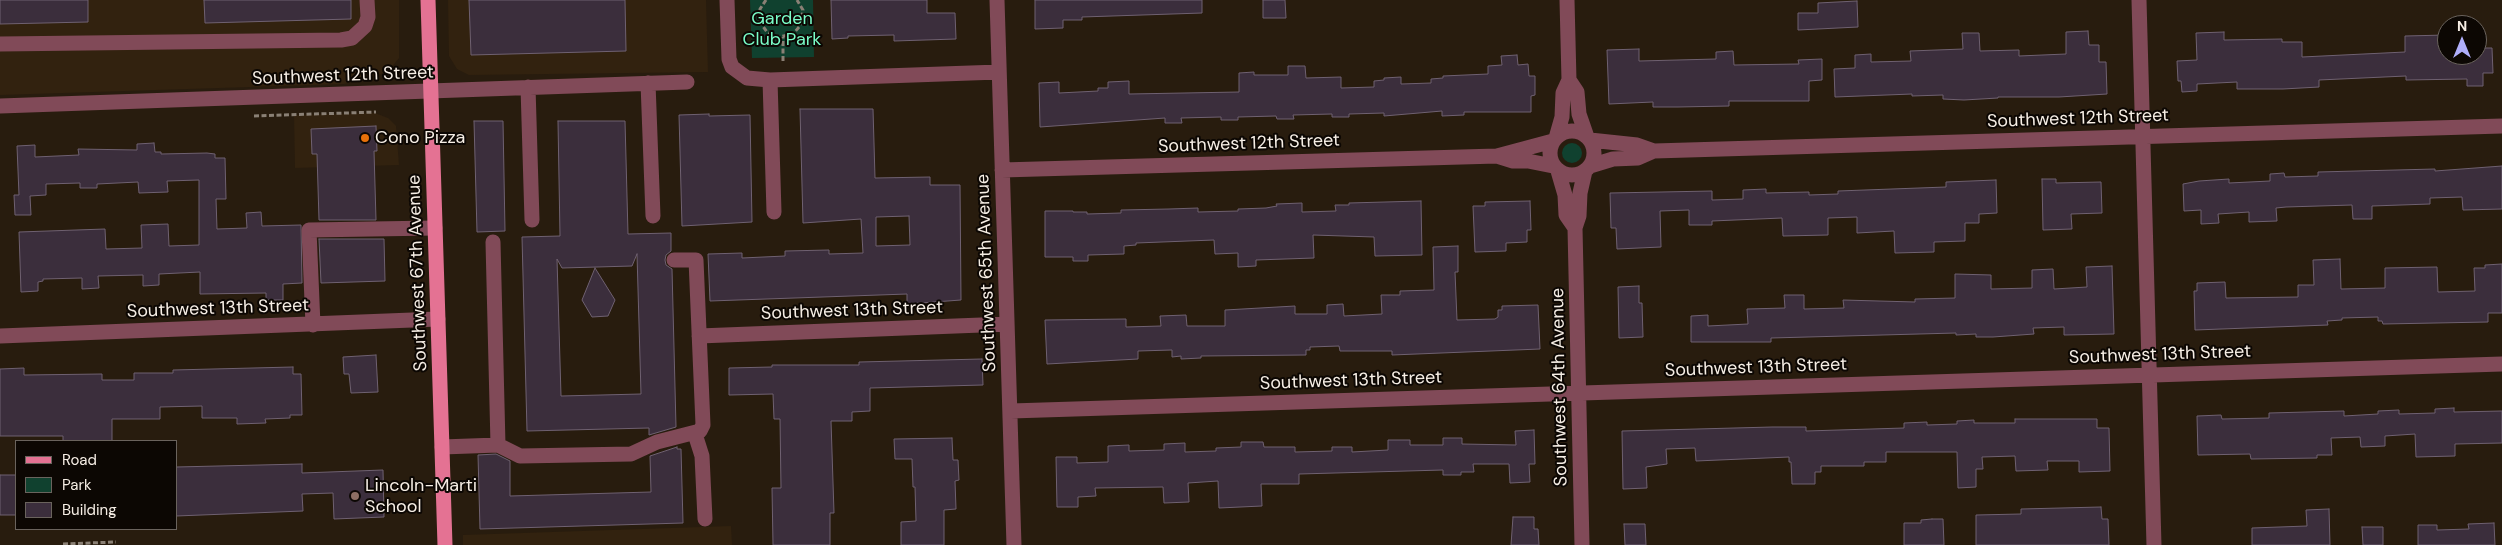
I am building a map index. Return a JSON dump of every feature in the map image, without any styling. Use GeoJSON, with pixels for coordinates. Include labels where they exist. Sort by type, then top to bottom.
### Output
{"type":"FeatureCollection","features":[{"type":"Feature","properties":{"kind":"main road","name":"Southwest 67th Avenue"},"geometry":{"type":"LineString","coordinates":[[428,0],[445,545]]}},
{"type":"Feature","properties":{"kind":"street"},"geometry":{"type":"LineString","coordinates":[[0,44],[341,40],[352,38],[365,26],[368,17],[367,0]]}},
{"type":"Feature","properties":{"kind":"street"},"geometry":{"type":"LineString","coordinates":[[727,0],[728,59],[732,68],[747,78],[770,80],[999,72]]}},
{"type":"Feature","properties":{"kind":"street","name":"Southwest 65th Avenue"},"geometry":{"type":"LineString","coordinates":[[997,0],[1014,545]]}},
{"type":"Feature","properties":{"kind":"street"},"geometry":{"type":"LineString","coordinates":[[1567,0],[1569,80],[1564,93],[1562,117],[1550,153],[1556,168],[1571,175],[1587,169],[1594,152],[1579,114],[1577,92],[1569,80]]}},
{"type":"Feature","properties":{"kind":"street"},"geometry":{"type":"LineString","coordinates":[[2139,0],[2154,545]]}},
{"type":"Feature","properties":{"kind":"street"},"geometry":{"type":"LineString","coordinates":[[770,80],[774,212]]}},
{"type":"Feature","properties":{"kind":"street","name":"Southwest 12th Street"},"geometry":{"type":"LineString","coordinates":[[0,106],[687,82]]}},
{"type":"Feature","properties":{"kind":"street"},"geometry":{"type":"LineString","coordinates":[[648,83],[653,216]]}},
{"type":"Feature","properties":{"kind":"street"},"geometry":{"type":"LineString","coordinates":[[528,87],[532,220]]}},
{"type":"Feature","properties":{"kind":"street","name":"Southwest 12th Street"},"geometry":{"type":"LineString","coordinates":[[1588,139],[1637,145],[1654,151],[2502,126]]}},
{"type":"Feature","properties":{"kind":"street"},"geometry":{"type":"LineString","coordinates":[[1555,139],[1572,131],[1588,139]]}},
{"type":"Feature","properties":{"kind":"street","name":"Southwest 12th Street"},"geometry":{"type":"LineString","coordinates":[[1002,170],[1497,156],[1555,139]]}},
{"type":"Feature","properties":{"kind":"street","name":"Southwest 12th Street"},"geometry":{"type":"LineString","coordinates":[[1587,169],[1612,158],[1638,158],[1654,151]]}},
{"type":"Feature","properties":{"kind":"street","name":"Southwest 12th Street"},"geometry":{"type":"LineString","coordinates":[[1497,156],[1513,161],[1528,161],[1556,168]]}},
{"type":"Feature","properties":{"kind":"street","name":"Southwest 64th Avenue"},"geometry":{"type":"LineString","coordinates":[[1556,168],[1565,195],[1566,215],[1575,228]]}},
{"type":"Feature","properties":{"kind":"street","name":"Southwest 64th Avenue"},"geometry":{"type":"LineString","coordinates":[[1582,545],[1575,228],[1580,216],[1580,193],[1587,169]]}},
{"type":"Feature","properties":{"kind":"street"},"geometry":{"type":"LineString","coordinates":[[313,325],[310,230],[435,228]]}},
{"type":"Feature","properties":{"kind":"street"},"geometry":{"type":"LineString","coordinates":[[493,242],[498,445]]}},
{"type":"Feature","properties":{"kind":"street"},"geometry":{"type":"LineString","coordinates":[[442,447],[498,445],[520,456],[632,454],[657,442],[700,431],[703,425],[696,260],[674,260]]}},
{"type":"Feature","properties":{"kind":"street","name":"Southwest 13th Street"},"geometry":{"type":"LineString","coordinates":[[0,336],[438,319]]}},
{"type":"Feature","properties":{"kind":"street","name":"Southwest 13th Street"},"geometry":{"type":"LineString","coordinates":[[699,336],[1007,324]]}},
{"type":"Feature","properties":{"kind":"street","name":"Southwest 13th Street"},"geometry":{"type":"LineString","coordinates":[[1010,411],[2502,364]]}},
{"type":"Feature","properties":{"kind":"street"},"geometry":{"type":"LineString","coordinates":[[694,434],[702,456],[705,520]]}},
{"type":"Feature","properties":{"kind":"path"},"geometry":{"type":"LineString","coordinates":[[766,0],[759,14],[762,26],[771,34],[783,37],[793,34],[802,21],[803,10],[797,0]]}},
{"type":"Feature","properties":{"kind":"path"},"geometry":{"type":"LineString","coordinates":[[783,37],[783,61]]}},
{"type":"Feature","properties":{"kind":"path"},"geometry":{"type":"LineString","coordinates":[[252,116],[376,112]]}},
{"type":"Feature","properties":{"kind":"path"},"geometry":{"type":"LineString","coordinates":[[63,544],[116,542]]}},
{"type":"Feature","properties":{"kind":"shaded area"},"geometry":{"type":"Polygon","coordinates":[[[0,0],[399,0],[399,58],[391,68],[381,74],[344,84],[0,95],[0,0]]]}},
{"type":"Feature","properties":{"kind":"shaded area"},"geometry":{"type":"Polygon","coordinates":[[[448,0],[706,0],[708,72],[469,75],[457,69],[449,56],[448,0]]]}},
{"type":"Feature","properties":{"kind":"shaded area"},"geometry":{"type":"Polygon","coordinates":[[[375,113],[388,118],[396,126],[399,165],[295,168],[294,115],[375,113]]]}},
{"type":"Feature","properties":{"kind":"shaded area"},"geometry":{"type":"Polygon","coordinates":[[[731,526],[732,545],[463,545],[463,535],[731,526]]]}},
{"type":"Feature","properties":{"kind":"green space","name":"Garden Club Park"},"geometry":{"type":"Polygon","coordinates":[[[750,0],[813,0],[814,57],[752,58],[750,0]]]}},
{"type":"Feature","properties":{"kind":"green space"},"geometry":{"type":"Polygon","coordinates":[[[1568,143],[1576,143],[1582,149],[1582,157],[1576,163],[1568,163],[1562,157],[1562,149],[1568,143]]]}},
{"type":"Feature","properties":{"kind":"building"},"geometry":{"type":"Polygon","coordinates":[[[0,0],[88,0],[88,22],[0,24],[0,0]]]}},
{"type":"Feature","properties":{"kind":"building"},"geometry":{"type":"Polygon","coordinates":[[[204,0],[351,0],[351,19],[205,23],[204,0]]]}},
{"type":"Feature","properties":{"kind":"building"},"geometry":{"type":"Polygon","coordinates":[[[469,0],[625,0],[626,51],[471,55],[469,0]]]}},
{"type":"Feature","properties":{"kind":"building"},"geometry":{"type":"Polygon","coordinates":[[[831,0],[927,0],[927,13],[955,13],[956,39],[894,41],[894,35],[848,36],[848,38],[832,39],[831,0]]]}},
{"type":"Feature","properties":{"kind":"building"},"geometry":{"type":"Polygon","coordinates":[[[1035,0],[1202,0],[1202,13],[1082,17],[1082,20],[1063,20],[1063,28],[1035,29],[1035,0]]]}},
{"type":"Feature","properties":{"kind":"building"},"geometry":{"type":"Polygon","coordinates":[[[1263,0],[1285,0],[1286,18],[1263,18],[1263,0]]]}},
{"type":"Feature","properties":{"kind":"building"},"geometry":{"type":"Polygon","coordinates":[[[1857,1],[1858,27],[1798,30],[1798,13],[1818,13],[1818,3],[1857,1]]]}},
{"type":"Feature","properties":{"kind":"building"},"geometry":{"type":"Polygon","coordinates":[[[2088,31],[2089,45],[2099,45],[2099,62],[2106,62],[2107,94],[2059,97],[1998,97],[1964,100],[1943,99],[1943,95],[1912,96],[1912,94],[1835,97],[1834,69],[1855,68],[1855,55],[1871,54],[1871,62],[1911,61],[1910,51],[1963,49],[1962,33],[1979,33],[1980,51],[2019,50],[2019,56],[2066,54],[2066,32],[2088,31]]]}},
{"type":"Feature","properties":{"kind":"building"},"geometry":{"type":"Polygon","coordinates":[[[2224,32],[2224,40],[2282,39],[2282,42],[2302,42],[2302,57],[2405,52],[2405,36],[2437,35],[2437,65],[2487,65],[2487,48],[2492,48],[2493,73],[2483,73],[2483,86],[2467,86],[2467,79],[2406,80],[2406,76],[2319,80],[2319,87],[2283,89],[2237,89],[2237,82],[2197,84],[2197,91],[2182,92],[2181,81],[2178,81],[2177,61],[2197,60],[2196,33],[2224,32]]]}},
{"type":"Feature","properties":{"kind":"building"},"geometry":{"type":"Polygon","coordinates":[[[1639,49],[1639,61],[1716,59],[1716,52],[1733,51],[1734,65],[1799,64],[1798,60],[1822,59],[1822,80],[1809,81],[1809,101],[1729,101],[1729,106],[1678,107],[1653,107],[1653,102],[1609,104],[1607,50],[1639,49]]]}},
{"type":"Feature","properties":{"kind":"building"},"geometry":{"type":"Polygon","coordinates":[[[1517,55],[1518,65],[1528,64],[1529,76],[1535,76],[1535,95],[1531,96],[1531,112],[1464,112],[1464,115],[1442,116],[1442,111],[1384,116],[1384,113],[1349,114],[1349,117],[1332,117],[1332,114],[1293,115],[1294,119],[1277,119],[1276,116],[1238,117],[1238,120],[1221,120],[1221,117],[1181,118],[1182,123],[1165,123],[1165,118],[1040,127],[1039,83],[1059,82],[1059,93],[1098,91],[1098,88],[1108,88],[1108,82],[1129,81],[1129,94],[1239,92],[1239,73],[1254,72],[1254,75],[1288,75],[1288,66],[1305,66],[1306,78],[1341,77],[1341,88],[1374,87],[1374,81],[1384,80],[1384,78],[1401,77],[1401,84],[1431,83],[1431,79],[1443,78],[1443,76],[1488,74],[1488,66],[1502,65],[1501,56],[1517,55]]]}},
{"type":"Feature","properties":{"kind":"building"},"geometry":{"type":"Polygon","coordinates":[[[800,109],[873,109],[875,178],[930,177],[930,185],[960,185],[961,300],[907,304],[907,294],[710,301],[708,254],[742,253],[742,258],[785,256],[785,251],[829,250],[829,254],[863,253],[861,219],[803,223],[800,109]],[[909,216],[876,217],[876,246],[910,245],[909,216]]]}},
{"type":"Feature","properties":{"kind":"building"},"geometry":{"type":"Polygon","coordinates":[[[709,114],[709,116],[750,115],[752,222],[682,226],[679,115],[709,114]]]}},
{"type":"Feature","properties":{"kind":"building"},"geometry":{"type":"Polygon","coordinates":[[[474,121],[503,121],[505,231],[477,232],[474,121]]]}},
{"type":"Feature","properties":{"kind":"building"},"geometry":{"type":"Polygon","coordinates":[[[558,121],[625,121],[628,234],[671,233],[671,251],[666,255],[665,260],[666,265],[672,269],[676,427],[649,435],[649,428],[527,431],[522,237],[560,236],[558,121]],[[637,254],[632,266],[562,268],[557,259],[561,396],[641,394],[637,254]]]}},
{"type":"Feature","properties":{"kind":"building"},"geometry":{"type":"Polygon","coordinates":[[[376,126],[377,151],[374,151],[376,220],[319,220],[317,154],[312,154],[311,129],[376,126]]]}},
{"type":"Feature","properties":{"kind":"building"},"geometry":{"type":"Polygon","coordinates":[[[154,143],[155,152],[161,152],[161,154],[207,153],[215,154],[215,158],[225,158],[226,199],[216,199],[217,229],[247,228],[246,213],[261,212],[262,226],[301,225],[302,283],[283,284],[283,300],[266,300],[266,293],[200,294],[200,272],[159,274],[159,285],[143,286],[143,275],[98,276],[99,288],[82,289],[82,278],[43,279],[43,281],[38,282],[38,291],[21,292],[19,232],[105,229],[106,249],[142,248],[141,225],[168,224],[169,246],[199,245],[199,180],[167,181],[168,192],[139,193],[138,182],[97,184],[97,188],[80,188],[80,183],[46,184],[46,195],[30,196],[31,215],[15,215],[14,195],[19,195],[17,146],[35,145],[35,157],[79,155],[78,149],[137,150],[137,144],[154,143]]]}},
{"type":"Feature","properties":{"kind":"building"},"geometry":{"type":"Polygon","coordinates":[[[2502,166],[2502,209],[2463,210],[2462,197],[2430,198],[2430,204],[2372,206],[2372,219],[2353,219],[2352,205],[2276,208],[2277,221],[2249,222],[2249,212],[2218,214],[2219,223],[2201,224],[2201,210],[2184,211],[2183,184],[2199,181],[2229,179],[2229,183],[2270,181],[2270,174],[2284,173],[2285,177],[2318,176],[2318,172],[2435,169],[2435,171],[2502,166]]]}},
{"type":"Feature","properties":{"kind":"building"},"geometry":{"type":"Polygon","coordinates":[[[2042,179],[2056,179],[2056,183],[2101,182],[2102,213],[2071,214],[2072,229],[2043,230],[2042,179]]]}},
{"type":"Feature","properties":{"kind":"building"},"geometry":{"type":"Polygon","coordinates":[[[1996,180],[1997,213],[1979,214],[1979,223],[1965,223],[1965,241],[1934,242],[1934,252],[1895,253],[1894,231],[1857,233],[1857,217],[1828,218],[1828,235],[1783,236],[1782,218],[1712,221],[1712,225],[1689,225],[1689,210],[1660,211],[1661,247],[1617,249],[1616,228],[1611,228],[1610,193],[1712,191],[1712,200],[1743,199],[1743,190],[1766,189],[1766,193],[1809,192],[1809,195],[1838,194],[1838,191],[1946,187],[1946,182],[1996,180]]]}},
{"type":"Feature","properties":{"kind":"building"},"geometry":{"type":"Polygon","coordinates":[[[1421,201],[1422,255],[1375,256],[1374,237],[1313,235],[1314,258],[1256,260],[1256,266],[1238,267],[1238,253],[1215,254],[1214,240],[1136,243],[1136,245],[1124,246],[1124,254],[1088,255],[1088,261],[1073,261],[1073,257],[1045,257],[1045,211],[1087,212],[1087,214],[1121,213],[1121,210],[1198,208],[1198,212],[1238,211],[1238,209],[1277,206],[1276,204],[1302,203],[1302,212],[1336,211],[1335,205],[1349,205],[1349,203],[1421,201]]]}},
{"type":"Feature","properties":{"kind":"building"},"geometry":{"type":"Polygon","coordinates":[[[1530,201],[1531,230],[1527,230],[1527,242],[1506,243],[1506,251],[1475,252],[1473,206],[1485,206],[1485,202],[1530,201]]]}},
{"type":"Feature","properties":{"kind":"building"},"geometry":{"type":"Polygon","coordinates":[[[319,239],[384,239],[385,281],[321,283],[319,239]]]}},
{"type":"Feature","properties":{"kind":"building"},"geometry":{"type":"Polygon","coordinates":[[[1458,246],[1458,272],[1455,272],[1457,320],[1495,319],[1498,317],[1498,310],[1502,310],[1502,306],[1538,305],[1540,349],[1392,355],[1392,351],[1340,351],[1339,346],[1310,347],[1310,350],[1306,350],[1306,355],[1201,356],[1201,358],[1181,359],[1181,356],[1172,357],[1172,350],[1138,351],[1138,359],[1047,364],[1045,320],[1126,319],[1126,327],[1161,326],[1160,316],[1186,315],[1187,326],[1225,326],[1225,310],[1295,306],[1295,314],[1327,314],[1327,305],[1343,304],[1344,316],[1382,314],[1381,295],[1400,295],[1400,291],[1434,290],[1433,247],[1458,246]]]}},
{"type":"Feature","properties":{"kind":"building"},"geometry":{"type":"Polygon","coordinates":[[[2340,259],[2341,289],[2385,288],[2385,268],[2437,267],[2438,292],[2475,291],[2474,268],[2485,268],[2485,265],[2502,264],[2502,313],[2488,313],[2488,322],[2383,324],[2382,321],[2378,321],[2378,317],[2342,318],[2342,320],[2327,321],[2328,325],[2195,330],[2194,291],[2197,291],[2197,283],[2225,282],[2226,298],[2298,297],[2298,285],[2314,285],[2313,260],[2340,259]]]}},
{"type":"Feature","properties":{"kind":"building"},"geometry":{"type":"Polygon","coordinates":[[[2112,266],[2114,334],[2064,335],[2064,327],[2033,328],[2034,334],[1993,337],[1976,337],[1976,334],[1956,335],[1956,333],[1771,338],[1771,342],[1691,342],[1691,316],[1708,315],[1708,326],[1748,324],[1747,309],[1785,308],[1784,295],[1804,295],[1804,309],[1844,308],[1843,300],[1915,302],[1915,299],[1955,298],[1955,274],[1991,275],[1991,289],[2032,288],[2032,270],[2053,269],[2054,289],[2087,287],[2086,267],[2112,266]]]}},
{"type":"Feature","properties":{"kind":"building"},"geometry":{"type":"Polygon","coordinates":[[[595,268],[615,300],[608,316],[592,317],[582,300],[595,268]]]}},
{"type":"Feature","properties":{"kind":"building"},"geometry":{"type":"Polygon","coordinates":[[[1639,286],[1639,303],[1642,303],[1643,337],[1619,338],[1618,287],[1639,286]]]}},
{"type":"Feature","properties":{"kind":"building"},"geometry":{"type":"Polygon","coordinates":[[[376,355],[378,392],[351,393],[349,374],[344,374],[343,357],[376,355]]]}},
{"type":"Feature","properties":{"kind":"building"},"geometry":{"type":"Polygon","coordinates":[[[982,359],[983,385],[870,388],[870,411],[852,412],[852,421],[831,421],[834,513],[830,513],[830,545],[773,545],[772,488],[781,488],[780,419],[774,419],[773,394],[729,395],[729,368],[772,367],[772,365],[859,365],[859,362],[982,359]]]}},
{"type":"Feature","properties":{"kind":"building"},"geometry":{"type":"Polygon","coordinates":[[[293,367],[293,374],[301,374],[302,415],[290,415],[290,418],[265,419],[266,423],[237,424],[237,418],[202,418],[202,406],[160,407],[160,419],[112,419],[112,440],[63,440],[63,436],[0,436],[0,369],[24,368],[24,375],[102,374],[102,380],[134,380],[134,373],[173,373],[173,370],[293,367]]]}},
{"type":"Feature","properties":{"kind":"building"},"geometry":{"type":"Polygon","coordinates":[[[2454,408],[2454,412],[2502,411],[2502,443],[2455,444],[2455,456],[2416,457],[2415,434],[2385,436],[2385,446],[2361,447],[2360,437],[2331,438],[2332,455],[2317,455],[2317,458],[2251,459],[2250,454],[2198,455],[2197,416],[2221,415],[2222,419],[2269,418],[2269,413],[2344,411],[2344,416],[2378,414],[2378,411],[2399,410],[2399,414],[2435,413],[2435,409],[2454,408]]]}},
{"type":"Feature","properties":{"kind":"building"},"geometry":{"type":"Polygon","coordinates":[[[2015,419],[2097,419],[2097,428],[2109,428],[2110,471],[2079,472],[2079,461],[2047,461],[2048,470],[2016,471],[2015,456],[1982,457],[1983,469],[1976,469],[1976,487],[1958,488],[1957,452],[1886,452],[1886,462],[1864,462],[1864,466],[1821,466],[1821,472],[1815,472],[1815,484],[1792,484],[1789,457],[1696,461],[1695,448],[1666,449],[1667,464],[1646,467],[1647,488],[1623,489],[1622,431],[1806,427],[1806,431],[1904,428],[1904,423],[1927,422],[1927,425],[1957,424],[1957,421],[1974,420],[1974,423],[2015,423],[2015,419]]]}},
{"type":"Feature","properties":{"kind":"building"},"geometry":{"type":"Polygon","coordinates":[[[1534,430],[1535,464],[1529,464],[1530,482],[1510,483],[1509,464],[1473,464],[1474,472],[1461,472],[1461,475],[1443,475],[1443,470],[1299,474],[1299,484],[1261,484],[1262,506],[1219,508],[1218,481],[1188,483],[1189,502],[1164,503],[1163,487],[1095,488],[1096,496],[1078,497],[1078,507],[1057,507],[1056,457],[1077,457],[1077,463],[1108,462],[1108,446],[1129,445],[1129,451],[1164,450],[1164,444],[1185,443],[1185,452],[1216,451],[1216,448],[1241,447],[1241,442],[1263,442],[1264,447],[1295,447],[1295,452],[1332,451],[1332,447],[1352,447],[1352,452],[1388,450],[1388,440],[1410,440],[1410,445],[1443,445],[1443,438],[1462,438],[1462,444],[1516,445],[1515,431],[1534,430]]]}},
{"type":"Feature","properties":{"kind":"building"},"geometry":{"type":"Polygon","coordinates":[[[952,438],[953,460],[958,460],[959,480],[955,481],[956,509],[944,510],[944,545],[901,545],[901,522],[916,521],[915,487],[913,487],[912,459],[895,459],[894,439],[952,438]]]}},
{"type":"Feature","properties":{"kind":"building"},"geometry":{"type":"Polygon","coordinates":[[[677,447],[677,449],[681,449],[683,523],[480,529],[478,455],[496,454],[510,461],[510,496],[651,492],[650,456],[677,447]]]}},
{"type":"Feature","properties":{"kind":"building"},"geometry":{"type":"Polygon","coordinates":[[[302,464],[302,473],[383,470],[384,517],[334,519],[333,493],[302,494],[303,511],[178,516],[178,467],[302,464]]]}},
{"type":"Feature","properties":{"kind":"building"},"geometry":{"type":"Polygon","coordinates":[[[0,475],[15,475],[15,515],[0,515],[0,475]]]}},
{"type":"Feature","properties":{"kind":"building"},"geometry":{"type":"Polygon","coordinates":[[[2101,507],[2102,519],[2108,519],[2109,545],[1976,545],[1976,515],[2021,514],[2021,509],[2101,507]]]}},
{"type":"Feature","properties":{"kind":"building"},"geometry":{"type":"Polygon","coordinates":[[[2329,509],[2330,545],[2252,545],[2252,528],[2307,526],[2306,510],[2329,509]]]}},
{"type":"Feature","properties":{"kind":"building"},"geometry":{"type":"Polygon","coordinates":[[[1513,517],[1534,517],[1534,529],[1538,529],[1539,545],[1511,545],[1513,517]]]}},
{"type":"Feature","properties":{"kind":"building"},"geometry":{"type":"Polygon","coordinates":[[[1943,519],[1944,545],[1904,545],[1904,523],[1921,523],[1921,520],[1943,519]]]}},
{"type":"Feature","properties":{"kind":"building"},"geometry":{"type":"Polygon","coordinates":[[[2494,523],[2495,545],[2418,545],[2418,525],[2437,525],[2437,530],[2469,529],[2468,524],[2494,523]]]}},
{"type":"Feature","properties":{"kind":"building"},"geometry":{"type":"Polygon","coordinates":[[[1624,524],[1645,524],[1646,545],[1625,545],[1624,524]]]}},
{"type":"Feature","properties":{"kind":"building"},"geometry":{"type":"Polygon","coordinates":[[[2362,527],[2383,527],[2383,545],[2363,545],[2362,527]]]}},
{"type":"Feature","properties":{"kind":"place","name":"Cono Pizza"},"geometry":{"type":"Point","coordinates":[365,138]}},
{"type":"Feature","properties":{"kind":"place","name":"Lincoln-Marti School"},"geometry":{"type":"Point","coordinates":[355,496]}}]}
